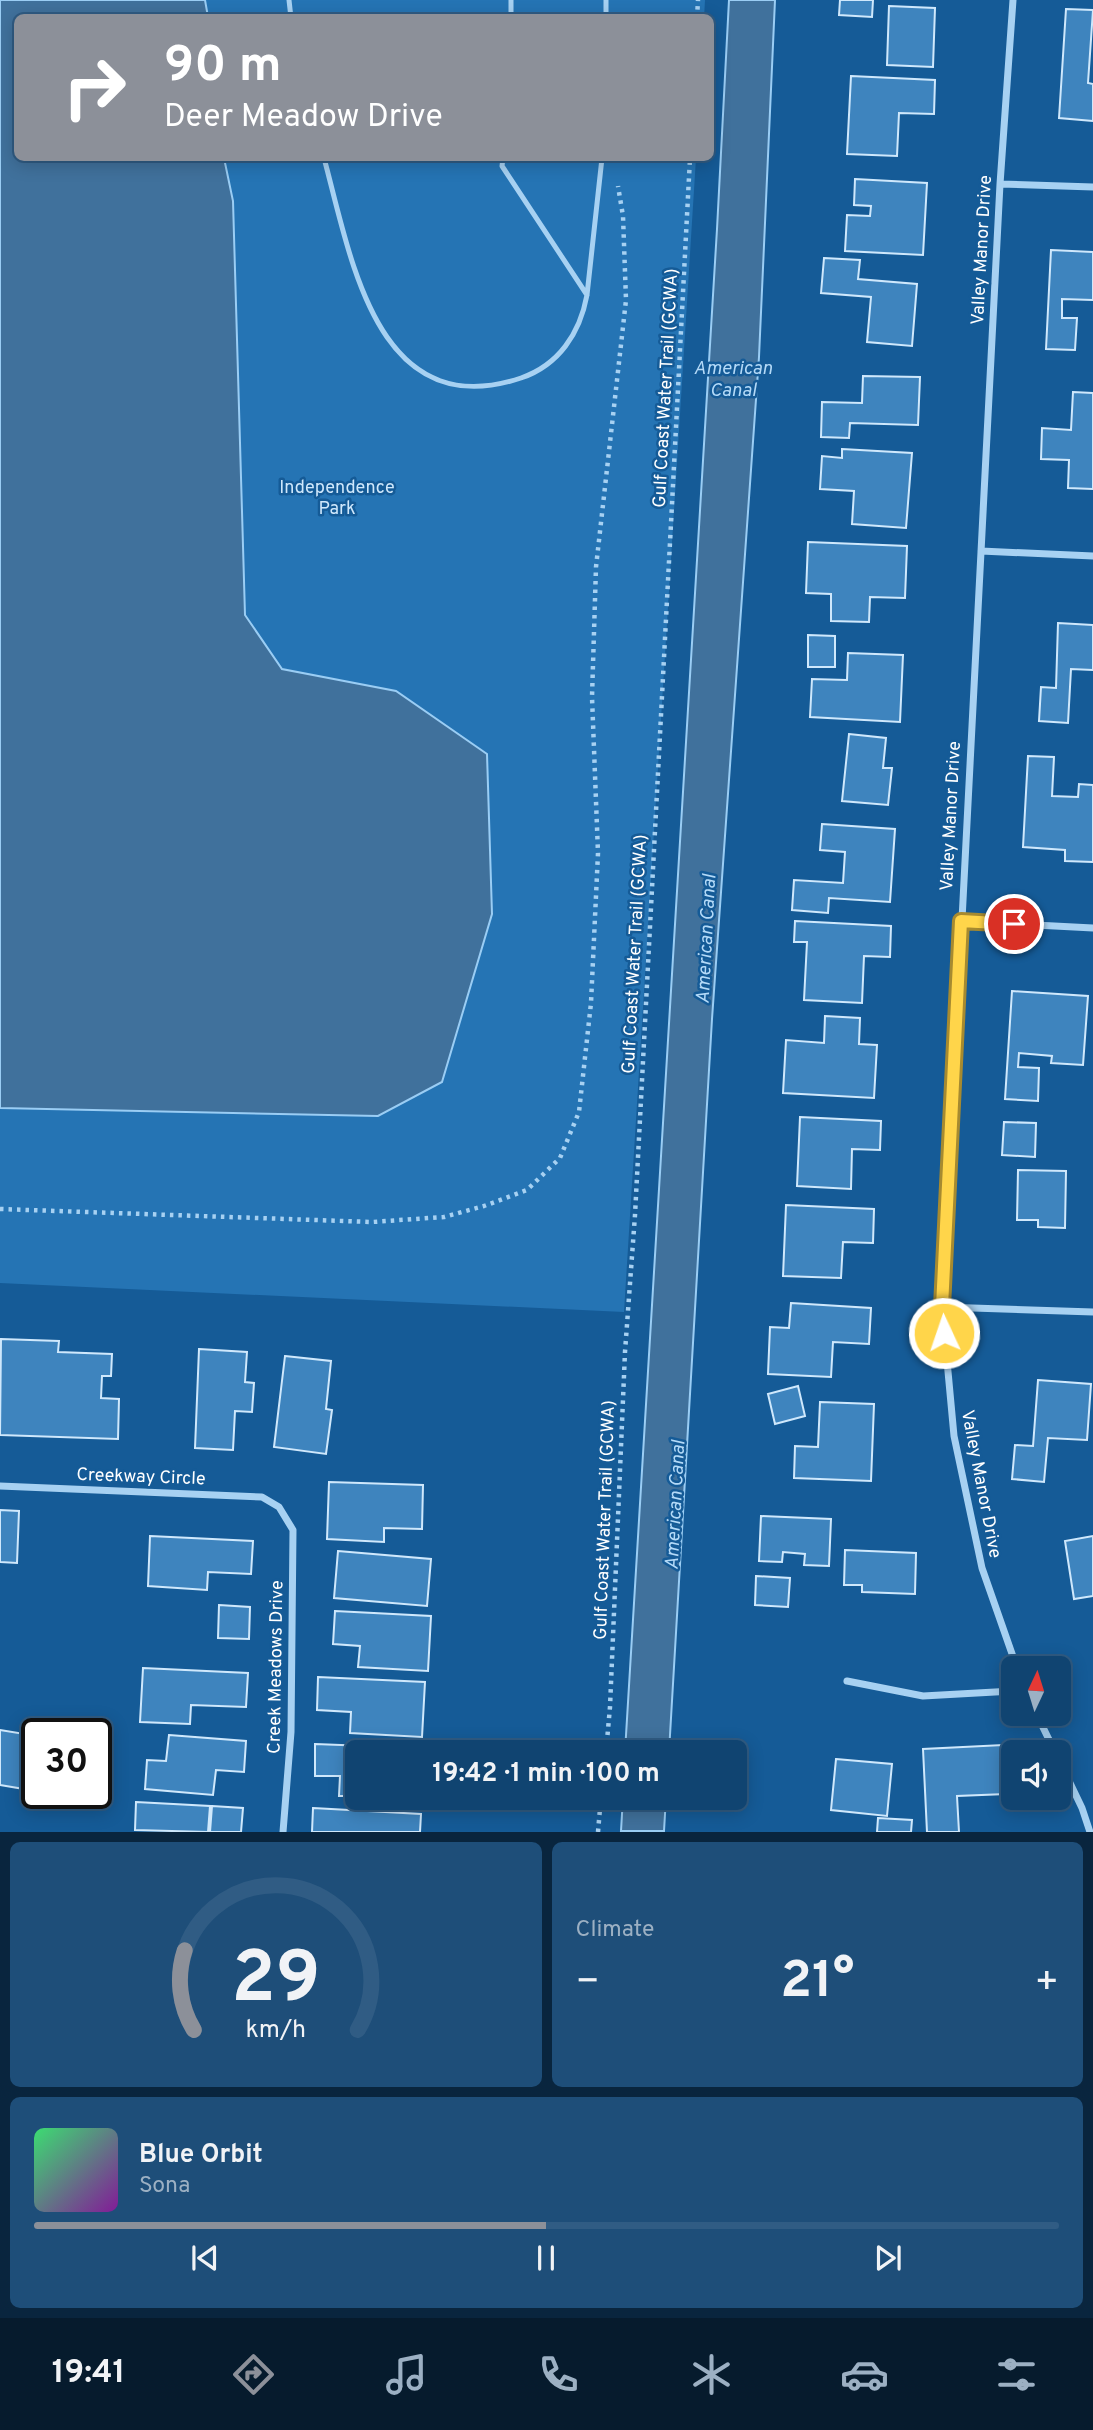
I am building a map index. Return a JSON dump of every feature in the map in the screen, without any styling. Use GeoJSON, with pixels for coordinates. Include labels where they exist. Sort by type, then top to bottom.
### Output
{"type":"FeatureCollection","features":[{"type":"Feature","properties":{"kind":"street","name":"Valley Manor Drive"},"geometry":{"type":"LineString","coordinates":[[1013,0],[1000,184],[942,1307],[954,1436],[982,1568],[1013,1656]]}},
{"type":"Feature","properties":{"kind":"street"},"geometry":{"type":"LineString","coordinates":[[1000,184],[1093,187]]}},
{"type":"Feature","properties":{"kind":"street"},"geometry":{"type":"LineString","coordinates":[[981,551],[1093,556]]}},
{"type":"Feature","properties":{"kind":"street"},"geometry":{"type":"LineString","coordinates":[[961,921],[1093,928]]}},
{"type":"Feature","properties":{"kind":"street"},"geometry":{"type":"LineString","coordinates":[[942,1307],[1093,1312]]}},
{"type":"Feature","properties":{"kind":"street","name":"Creekway Circle"},"geometry":{"type":"LineString","coordinates":[[0,1486],[262,1497],[279,1507]]}},
{"type":"Feature","properties":{"kind":"street","name":"Creek Meadows Drive"},"geometry":{"type":"LineString","coordinates":[[279,1507],[293,1530],[291,1732],[283,1832]]}},
{"type":"Feature","properties":{"kind":"street"},"geometry":{"type":"LineString","coordinates":[[847,1681],[923,1696],[1001,1692]]}},
{"type":"Feature","properties":{"kind":"street"},"geometry":{"type":"LineString","coordinates":[[1071,1785],[1090,1832]]}},
{"type":"Feature","properties":{"kind":"lane"},"geometry":{"type":"LineString","coordinates":[[325,161],[355,268],[374,319],[398,352],[430,376],[450,383],[495,386],[537,373],[554,361],[577,330],[587,295],[602,161]]}},
{"type":"Feature","properties":{"kind":"lane"},"geometry":{"type":"LineString","coordinates":[[503,161],[502,166],[587,295]]}},
{"type":"Feature","properties":{"kind":"path","name":"Gulf Coast Water Trail (GCWA)"},"geometry":{"type":"LineString","coordinates":[[607,1740],[625,1352],[635,1215],[691,161]]}},
{"type":"Feature","properties":{"kind":"path"},"geometry":{"type":"LineString","coordinates":[[0,1209],[372,1222],[444,1217],[527,1190],[560,1158],[579,1112],[591,1003],[598,853],[592,697],[596,567],[626,300],[623,216],[617,179]]}},
{"type":"Feature","properties":{"kind":"path"},"geometry":{"type":"LineString","coordinates":[[598,1832],[600,1810]]}},
{"type":"Feature","properties":{"kind":"green space","name":"Independence Park"},"geometry":{"type":"Polygon","coordinates":[[[0,0],[705,0],[704,14],[14,14],[14,161],[696,161],[624,1312],[0,1283],[0,0]]]}},
{"type":"Feature","properties":{"kind":"water"},"geometry":{"type":"Polygon","coordinates":[[[0,0],[205,0],[207,14],[14,14],[14,161],[225,161],[233,201],[245,615],[282,669],[396,691],[487,754],[492,914],[442,1082],[378,1116],[0,1108],[0,0]]]}},
{"type":"Feature","properties":{"kind":"water","name":"American Canal"},"geometry":{"type":"Polygon","coordinates":[[[729,0],[775,0],[759,357],[712,1019],[670,1740],[626,1740],[729,0]]]}},
{"type":"Feature","properties":{"kind":"water"},"geometry":{"type":"Polygon","coordinates":[[[622,1810],[665,1810],[664,1831],[621,1831],[622,1810]]]}},
{"type":"Feature","properties":{"kind":"building"},"geometry":{"type":"Polygon","coordinates":[[[840,0],[873,0],[872,17],[839,15],[840,0]]]}},
{"type":"Feature","properties":{"kind":"building"},"geometry":{"type":"Polygon","coordinates":[[[889,6],[935,8],[933,67],[887,65],[889,6]]]}},
{"type":"Feature","properties":{"kind":"building"},"geometry":{"type":"Polygon","coordinates":[[[1066,9],[1093,10],[1088,83],[1093,84],[1093,121],[1059,118],[1066,9]]]}},
{"type":"Feature","properties":{"kind":"building"},"geometry":{"type":"Polygon","coordinates":[[[851,76],[935,80],[934,114],[899,113],[897,156],[847,154],[851,76]]]}},
{"type":"Feature","properties":{"kind":"building"},"geometry":{"type":"Polygon","coordinates":[[[855,179],[927,183],[923,255],[845,251],[847,215],[870,216],[871,206],[854,205],[855,179]]]}},
{"type":"Feature","properties":{"kind":"building"},"geometry":{"type":"Polygon","coordinates":[[[1051,250],[1093,252],[1093,300],[1062,299],[1062,318],[1077,318],[1075,350],[1046,349],[1051,250]]]}},
{"type":"Feature","properties":{"kind":"building"},"geometry":{"type":"Polygon","coordinates":[[[824,258],[860,260],[858,279],[917,284],[912,346],[867,342],[871,297],[821,293],[824,258]]]}},
{"type":"Feature","properties":{"kind":"building"},"geometry":{"type":"Polygon","coordinates":[[[863,376],[920,377],[918,425],[850,423],[849,438],[821,437],[822,402],[862,403],[863,376]]]}},
{"type":"Feature","properties":{"kind":"building"},"geometry":{"type":"Polygon","coordinates":[[[1073,392],[1093,393],[1093,489],[1068,488],[1069,460],[1041,459],[1042,428],[1071,430],[1073,392]]]}},
{"type":"Feature","properties":{"kind":"building"},"geometry":{"type":"Polygon","coordinates":[[[842,449],[912,453],[906,528],[852,524],[854,491],[820,489],[822,456],[842,458],[842,449]]]}},
{"type":"Feature","properties":{"kind":"building"},"geometry":{"type":"Polygon","coordinates":[[[808,542],[907,546],[905,598],[870,597],[869,622],[831,621],[831,594],[806,593],[808,542]]]}},
{"type":"Feature","properties":{"kind":"building"},"geometry":{"type":"Polygon","coordinates":[[[1058,623],[1093,625],[1093,670],[1071,669],[1068,723],[1039,721],[1041,687],[1056,688],[1058,623]]]}},
{"type":"Feature","properties":{"kind":"building"},"geometry":{"type":"Polygon","coordinates":[[[808,635],[835,636],[835,667],[808,667],[808,635]]]}},
{"type":"Feature","properties":{"kind":"building"},"geometry":{"type":"Polygon","coordinates":[[[848,653],[903,655],[900,722],[810,717],[812,679],[847,680],[848,653]]]}},
{"type":"Feature","properties":{"kind":"building"},"geometry":{"type":"Polygon","coordinates":[[[849,734],[886,738],[883,768],[892,768],[888,805],[842,801],[849,734]]]}},
{"type":"Feature","properties":{"kind":"building"},"geometry":{"type":"Polygon","coordinates":[[[1028,756],[1054,757],[1052,796],[1078,797],[1079,784],[1093,785],[1093,862],[1065,861],[1065,850],[1023,847],[1028,756]]]}},
{"type":"Feature","properties":{"kind":"building"},"geometry":{"type":"Polygon","coordinates":[[[822,824],[895,829],[890,902],[829,898],[828,913],[792,910],[794,880],[843,883],[845,852],[820,850],[822,824]]]}},
{"type":"Feature","properties":{"kind":"building"},"geometry":{"type":"Polygon","coordinates":[[[795,921],[891,926],[890,957],[864,956],[862,1003],[804,1000],[807,942],[794,942],[795,921]]]}},
{"type":"Feature","properties":{"kind":"building"},"geometry":{"type":"Polygon","coordinates":[[[1012,991],[1088,996],[1083,1065],[1051,1063],[1052,1056],[1019,1053],[1018,1067],[1039,1068],[1038,1101],[1005,1099],[1012,991]]]}},
{"type":"Feature","properties":{"kind":"building"},"geometry":{"type":"Polygon","coordinates":[[[825,1016],[860,1018],[859,1044],[877,1045],[874,1098],[783,1093],[786,1040],[824,1043],[825,1016]]]}},
{"type":"Feature","properties":{"kind":"building"},"geometry":{"type":"Polygon","coordinates":[[[800,1117],[881,1121],[880,1150],[852,1149],[851,1189],[797,1186],[800,1117]]]}},
{"type":"Feature","properties":{"kind":"building"},"geometry":{"type":"Polygon","coordinates":[[[1004,1122],[1036,1123],[1035,1157],[1002,1155],[1004,1122]]]}},
{"type":"Feature","properties":{"kind":"building"},"geometry":{"type":"Polygon","coordinates":[[[1018,1170],[1066,1171],[1065,1228],[1038,1227],[1038,1220],[1017,1220],[1018,1170]]]}},
{"type":"Feature","properties":{"kind":"building"},"geometry":{"type":"Polygon","coordinates":[[[786,1205],[874,1209],[873,1243],[843,1242],[841,1278],[783,1276],[786,1205]]]}},
{"type":"Feature","properties":{"kind":"building"},"geometry":{"type":"Polygon","coordinates":[[[791,1303],[871,1308],[869,1344],[833,1342],[831,1377],[768,1374],[770,1327],[789,1328],[791,1303]]]}},
{"type":"Feature","properties":{"kind":"building"},"geometry":{"type":"Polygon","coordinates":[[[1,1339],[59,1341],[58,1352],[112,1354],[111,1376],[102,1376],[101,1398],[119,1399],[118,1439],[0,1435],[1,1339]]]}},
{"type":"Feature","properties":{"kind":"building"},"geometry":{"type":"Polygon","coordinates":[[[199,1349],[247,1352],[245,1382],[254,1383],[252,1412],[235,1411],[233,1450],[195,1448],[199,1349]]]}},
{"type":"Feature","properties":{"kind":"building"},"geometry":{"type":"Polygon","coordinates":[[[285,1356],[331,1361],[326,1409],[332,1410],[326,1454],[274,1447],[285,1356]]]}},
{"type":"Feature","properties":{"kind":"building"},"geometry":{"type":"Polygon","coordinates":[[[1038,1380],[1091,1384],[1087,1440],[1048,1438],[1044,1482],[1012,1479],[1015,1445],[1033,1446],[1038,1380]]]}},
{"type":"Feature","properties":{"kind":"building"},"geometry":{"type":"Polygon","coordinates":[[[798,1386],[805,1416],[775,1424],[768,1394],[798,1386]]]}},
{"type":"Feature","properties":{"kind":"building"},"geometry":{"type":"Polygon","coordinates":[[[820,1402],[874,1404],[871,1481],[794,1478],[795,1446],[818,1447],[820,1402]]]}},
{"type":"Feature","properties":{"kind":"building"},"geometry":{"type":"Polygon","coordinates":[[[329,1482],[423,1485],[422,1529],[384,1528],[384,1542],[327,1539],[329,1482]]]}},
{"type":"Feature","properties":{"kind":"building"},"geometry":{"type":"Polygon","coordinates":[[[0,1510],[19,1511],[17,1563],[0,1562],[0,1510]]]}},
{"type":"Feature","properties":{"kind":"building"},"geometry":{"type":"Polygon","coordinates":[[[761,1516],[831,1519],[829,1566],[804,1565],[805,1554],[783,1552],[782,1562],[759,1561],[761,1516]]]}},
{"type":"Feature","properties":{"kind":"building"},"geometry":{"type":"Polygon","coordinates":[[[150,1536],[253,1541],[251,1574],[208,1572],[207,1590],[148,1586],[150,1536]]]}},
{"type":"Feature","properties":{"kind":"building"},"geometry":{"type":"Polygon","coordinates":[[[1093,1536],[1093,1596],[1074,1599],[1065,1541],[1093,1536]]]}},
{"type":"Feature","properties":{"kind":"building"},"geometry":{"type":"Polygon","coordinates":[[[845,1550],[916,1553],[915,1594],[862,1592],[862,1585],[844,1585],[845,1550]]]}},
{"type":"Feature","properties":{"kind":"building"},"geometry":{"type":"Polygon","coordinates":[[[338,1551],[431,1559],[427,1606],[334,1598],[338,1551]]]}},
{"type":"Feature","properties":{"kind":"building"},"geometry":{"type":"Polygon","coordinates":[[[756,1576],[790,1578],[788,1607],[755,1605],[756,1576]]]}},
{"type":"Feature","properties":{"kind":"building"},"geometry":{"type":"Polygon","coordinates":[[[219,1605],[250,1607],[249,1639],[218,1638],[219,1605]]]}},
{"type":"Feature","properties":{"kind":"building"},"geometry":{"type":"Polygon","coordinates":[[[335,1611],[431,1616],[428,1671],[358,1667],[360,1646],[333,1644],[335,1611]]]}},
{"type":"Feature","properties":{"kind":"building"},"geometry":{"type":"Polygon","coordinates":[[[143,1668],[248,1673],[246,1707],[191,1705],[190,1724],[140,1722],[143,1668]]]}},
{"type":"Feature","properties":{"kind":"building"},"geometry":{"type":"Polygon","coordinates":[[[318,1677],[425,1682],[422,1737],[350,1733],[351,1712],[317,1710],[318,1677]]]}},
{"type":"Feature","properties":{"kind":"building"},"geometry":{"type":"Polygon","coordinates":[[[0,1730],[21,1733],[21,1788],[0,1785],[0,1730]]]}},
{"type":"Feature","properties":{"kind":"building"},"geometry":{"type":"Polygon","coordinates":[[[169,1735],[246,1741],[244,1772],[216,1770],[213,1795],[145,1789],[147,1760],[166,1761],[169,1735]]]}},
{"type":"Feature","properties":{"kind":"building"},"geometry":{"type":"Polygon","coordinates":[[[315,1744],[345,1745],[345,1796],[339,1796],[340,1776],[315,1776],[315,1744]]]}},
{"type":"Feature","properties":{"kind":"building"},"geometry":{"type":"Polygon","coordinates":[[[1001,1745],[1001,1794],[957,1796],[959,1832],[927,1832],[923,1749],[1001,1745]]]}},
{"type":"Feature","properties":{"kind":"building"},"geometry":{"type":"Polygon","coordinates":[[[836,1759],[892,1764],[887,1816],[831,1810],[836,1759]]]}},
{"type":"Feature","properties":{"kind":"building"},"geometry":{"type":"Polygon","coordinates":[[[136,1802],[210,1806],[208,1832],[135,1830],[136,1802]]]}},
{"type":"Feature","properties":{"kind":"building"},"geometry":{"type":"Polygon","coordinates":[[[212,1806],[243,1808],[241,1832],[210,1832],[212,1806]]]}},
{"type":"Feature","properties":{"kind":"building"},"geometry":{"type":"Polygon","coordinates":[[[313,1808],[421,1814],[420,1832],[312,1832],[313,1808]]]}},
{"type":"Feature","properties":{"kind":"building"},"geometry":{"type":"Polygon","coordinates":[[[878,1818],[912,1820],[911,1832],[877,1832],[878,1818]]]}},
{"type":"Feature","properties":{"kind":"route"},"geometry":{"type":"LineString","coordinates":[[944,1333],[942,1307],[961,921],[1014,924]]}}]}
